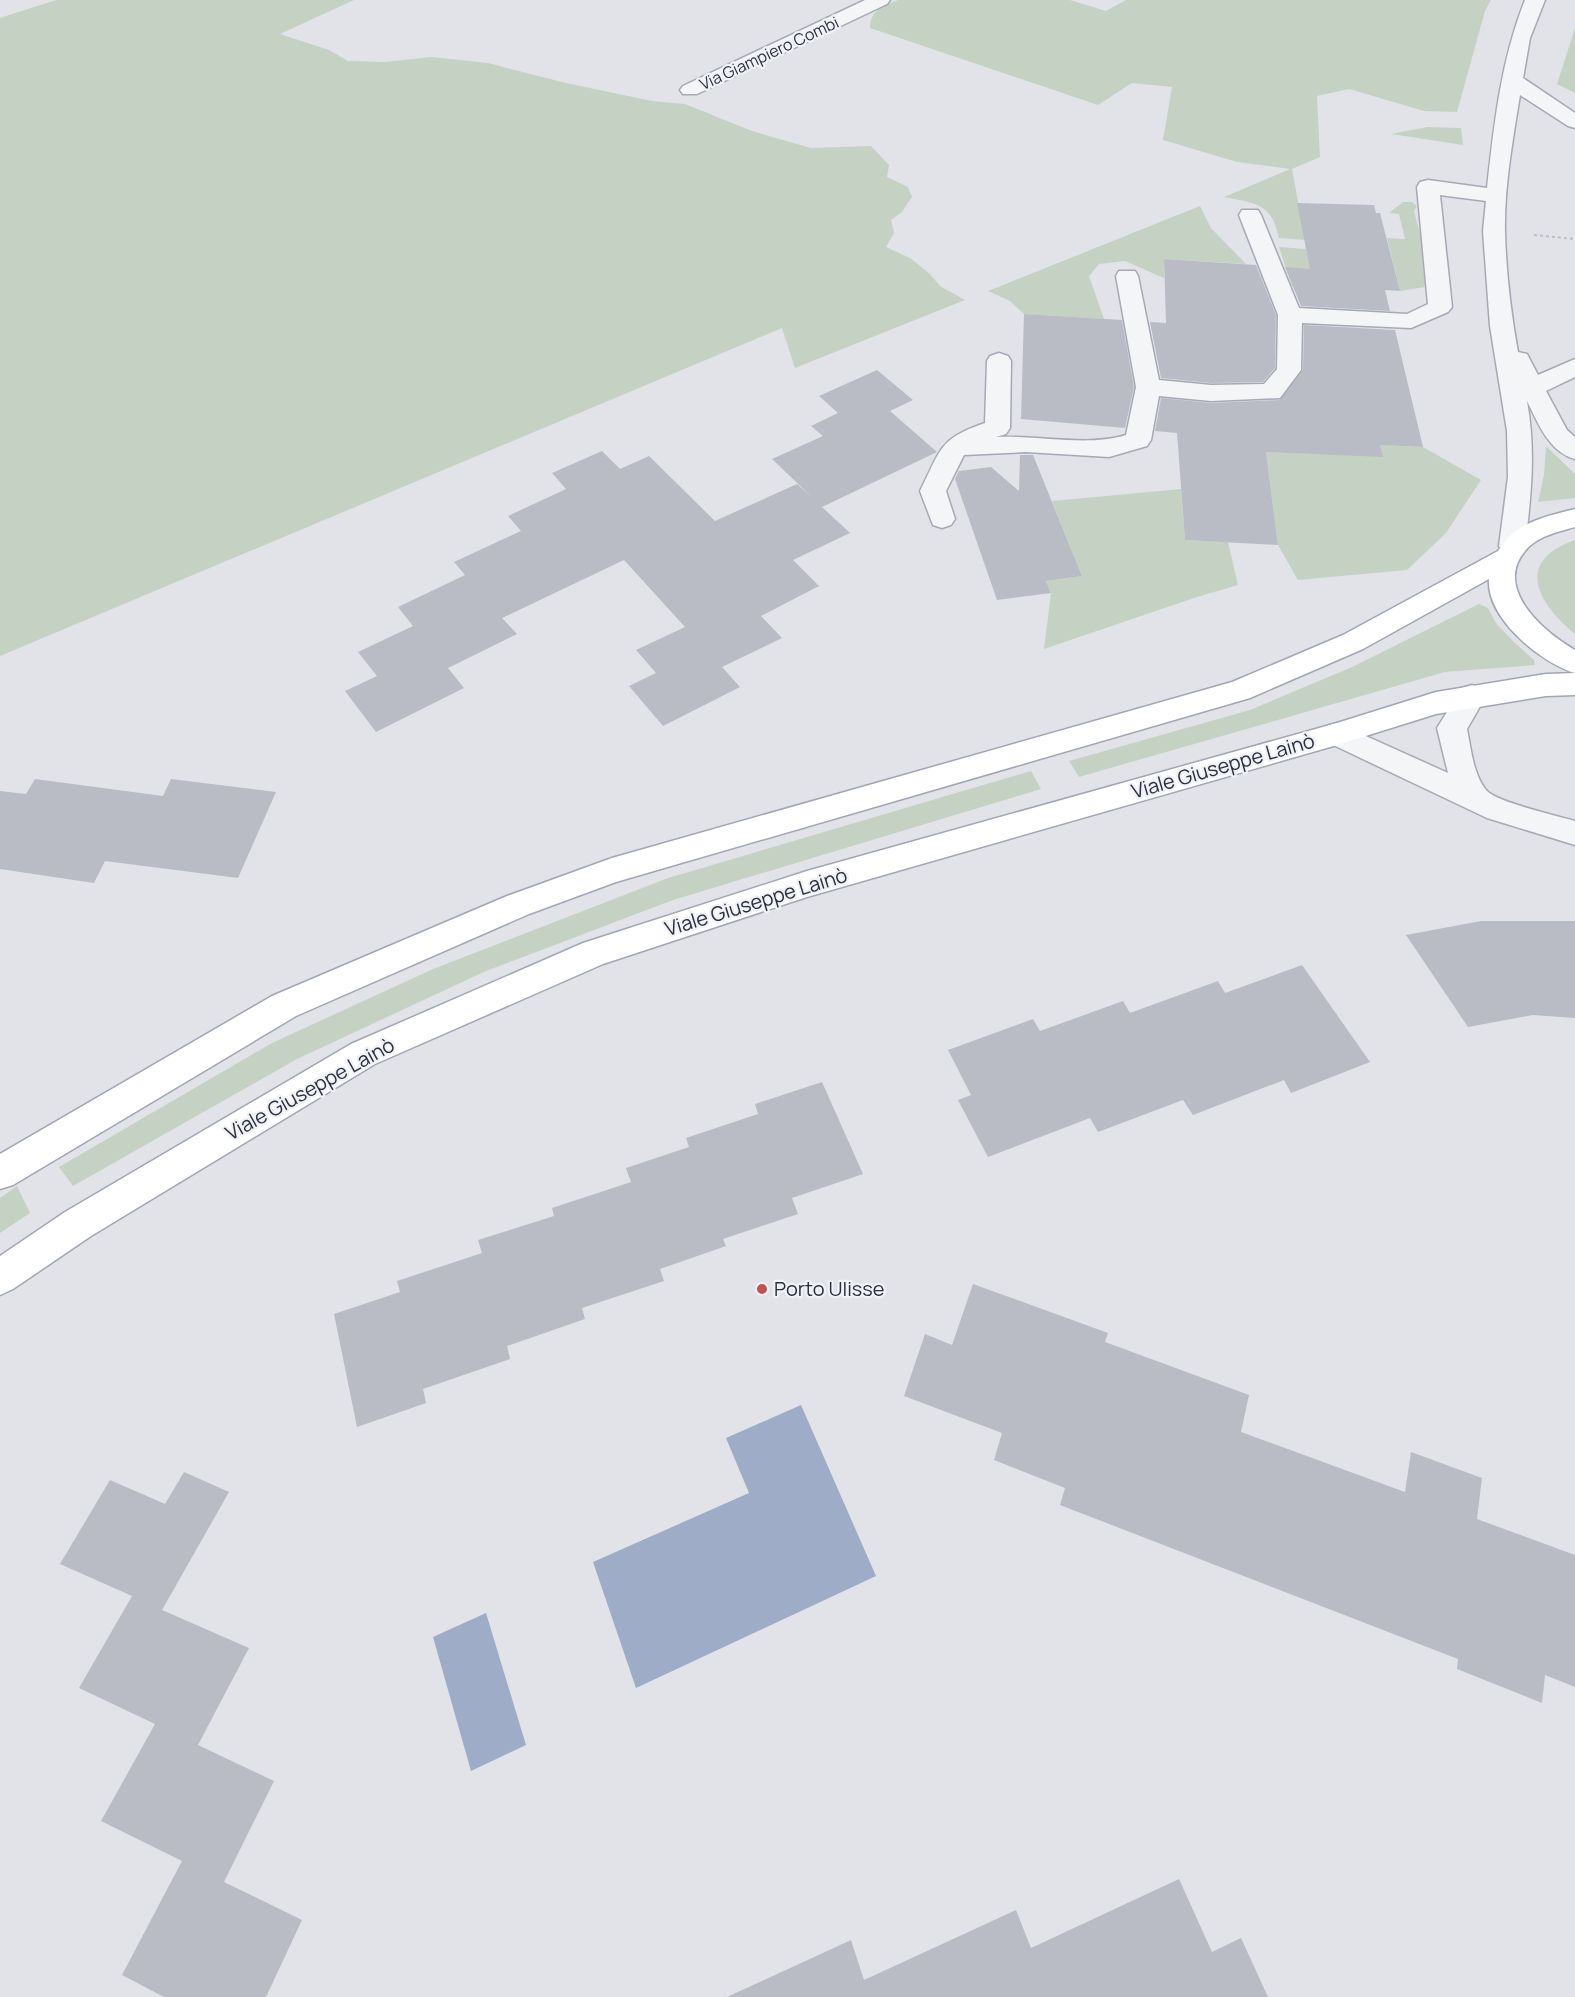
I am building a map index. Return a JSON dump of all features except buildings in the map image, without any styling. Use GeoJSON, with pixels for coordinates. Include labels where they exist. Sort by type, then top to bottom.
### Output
{"type":"FeatureCollection","features":[{"type":"Feature","properties":{"kind":"main road"},"geometry":{"type":"LineString","coordinates":[[0,1173],[284,1006],[518,905],[623,867],[1240,690],[1353,642],[1508,552],[1523,535],[1539,527],[1575,518]]}},
{"type":"Feature","properties":{"kind":"main road"},"geometry":{"type":"LineString","coordinates":[[1508,552],[1502,588],[1518,619],[1549,648],[1575,663]]}},
{"type":"Feature","properties":{"kind":"main road","name":"Viale Giuseppe Lainò"},"geometry":{"type":"LineString","coordinates":[[0,1277],[78,1224],[363,1054],[594,953],[807,884],[1337,734],[1436,703],[1546,685],[1575,684]]}},
{"type":"Feature","properties":{"kind":"street","name":"Via Giampiero Combi"},"geometry":{"type":"LineString","coordinates":[[690,90],[880,0]]}},
{"type":"Feature","properties":{"kind":"street"},"geometry":{"type":"LineString","coordinates":[[1508,552],[1521,477],[1520,430],[1502,326],[1494,231],[1512,80],[1520,38],[1535,0]]}},
{"type":"Feature","properties":{"kind":"street"},"geometry":{"type":"LineString","coordinates":[[1512,80],[1575,123]]}},
{"type":"Feature","properties":{"kind":"street"},"geometry":{"type":"LineString","coordinates":[[1290,315],[1411,321],[1440,307],[1428,187],[1497,196]]}},
{"type":"Feature","properties":{"kind":"street"},"geometry":{"type":"LineString","coordinates":[[1148,387],[1210,393],[1271,392],[1289,370],[1290,315],[1250,215]]}},
{"type":"Feature","properties":{"kind":"street"},"geometry":{"type":"LineString","coordinates":[[956,447],[1026,444],[1109,449],[1138,440],[1148,387],[1127,276]]}},
{"type":"Feature","properties":{"kind":"street"},"geometry":{"type":"LineString","coordinates":[[1502,326],[1557,435],[1575,451]]}},
{"type":"Feature","properties":{"kind":"street"},"geometry":{"type":"LineString","coordinates":[[942,519],[933,491],[956,447],[970,437],[996,428],[999,361]]}},
{"type":"Feature","properties":{"kind":"street"},"geometry":{"type":"LineString","coordinates":[[1532,388],[1575,367]]}},
{"type":"Feature","properties":{"kind":"street"},"geometry":{"type":"LineString","coordinates":[[1472,696],[1452,728],[1460,768],[1475,796]]}},
{"type":"Feature","properties":{"kind":"street"},"geometry":{"type":"LineString","coordinates":[[1337,734],[1475,796],[1498,810],[1575,833]]}},
{"type":"Feature","properties":{"kind":"path"},"geometry":{"type":"LineString","coordinates":[[1534,234],[1575,239]]}},
{"type":"Feature","properties":{"kind":"green space"},"geometry":{"type":"Polygon","coordinates":[[[56,0],[354,0],[280,34],[329,50],[348,61],[385,62],[431,57],[488,63],[566,83],[652,101],[685,104],[752,131],[811,148],[871,146],[889,165],[887,177],[908,187],[912,197],[902,212],[891,220],[894,233],[886,247],[910,258],[930,274],[940,286],[965,300],[795,368],[782,328],[0,656],[0,18],[56,0]]]}},
{"type":"Feature","properties":{"kind":"green space"},"geometry":{"type":"Polygon","coordinates":[[[898,0],[1070,0],[1106,11],[1126,0],[1491,0],[1485,11],[1457,112],[1424,111],[1349,89],[1317,96],[1320,157],[1292,169],[1305,240],[1279,238],[1272,217],[1267,211],[1253,204],[1224,197],[1290,169],[1237,162],[1163,140],[1172,87],[1132,83],[1098,105],[870,28],[875,13],[898,0]]]}},
{"type":"Feature","properties":{"kind":"green space"},"geometry":{"type":"Polygon","coordinates":[[[1575,28],[1575,93],[1557,84],[1575,28]]]}},
{"type":"Feature","properties":{"kind":"green space"},"geometry":{"type":"Polygon","coordinates":[[[1427,127],[1461,128],[1463,145],[1391,134],[1427,127]]]}},
{"type":"Feature","properties":{"kind":"green space"},"geometry":{"type":"Polygon","coordinates":[[[1403,202],[1412,202],[1417,206],[1414,211],[1420,234],[1425,287],[1400,291],[1387,238],[1405,239],[1399,214],[1389,213],[1403,202]]]}},
{"type":"Feature","properties":{"kind":"green space"},"geometry":{"type":"Polygon","coordinates":[[[1200,206],[1211,228],[1246,264],[1164,259],[1164,278],[1125,261],[1099,264],[1089,276],[1104,319],[1024,314],[1010,301],[988,291],[1200,206]]]}},
{"type":"Feature","properties":{"kind":"green space"},"geometry":{"type":"Polygon","coordinates":[[[1279,247],[1306,249],[1315,288],[1292,286],[1279,247]]]}},
{"type":"Feature","properties":{"kind":"green space"},"geometry":{"type":"Polygon","coordinates":[[[1380,445],[1423,447],[1481,480],[1446,533],[1407,570],[1298,580],[1278,545],[1266,452],[1382,456],[1380,445]]]}},
{"type":"Feature","properties":{"kind":"green space"},"geometry":{"type":"Polygon","coordinates":[[[1546,446],[1575,474],[1575,498],[1538,502],[1544,475],[1546,446]]]}},
{"type":"Feature","properties":{"kind":"green space"},"geometry":{"type":"Polygon","coordinates":[[[1181,489],[1185,540],[1228,542],[1238,585],[1044,649],[1051,593],[1046,581],[1082,576],[1052,501],[1181,489]]]}},
{"type":"Feature","properties":{"kind":"green space"},"geometry":{"type":"Polygon","coordinates":[[[1575,540],[1575,634],[1550,609],[1542,596],[1538,583],[1538,571],[1544,559],[1556,549],[1575,540]]]}},
{"type":"Feature","properties":{"kind":"green space"},"geometry":{"type":"Polygon","coordinates":[[[1479,604],[1488,608],[1496,623],[1534,660],[1535,665],[1445,672],[1079,777],[1069,761],[1250,710],[1352,667],[1479,604]]]}},
{"type":"Feature","properties":{"kind":"green space"},"geometry":{"type":"Polygon","coordinates":[[[1031,771],[1041,789],[673,900],[486,971],[297,1059],[73,1186],[59,1167],[272,1043],[433,969],[668,878],[1031,771]]]}},
{"type":"Feature","properties":{"kind":"green space"},"geometry":{"type":"Polygon","coordinates":[[[17,1186],[30,1213],[0,1233],[0,1198],[17,1186]]]}},
{"type":"Feature","properties":{"kind":"water"},"geometry":{"type":"Polygon","coordinates":[[[801,1405],[876,1576],[636,1688],[593,1562],[749,1493],[726,1438],[801,1405]]]}},
{"type":"Feature","properties":{"kind":"water"},"geometry":{"type":"Polygon","coordinates":[[[486,1613],[526,1745],[471,1771],[433,1637],[486,1613]]]}},
{"type":"Feature","properties":{"kind":"place","name":"Porto Ulisse"},"geometry":{"type":"Point","coordinates":[762,1289]}}]}
